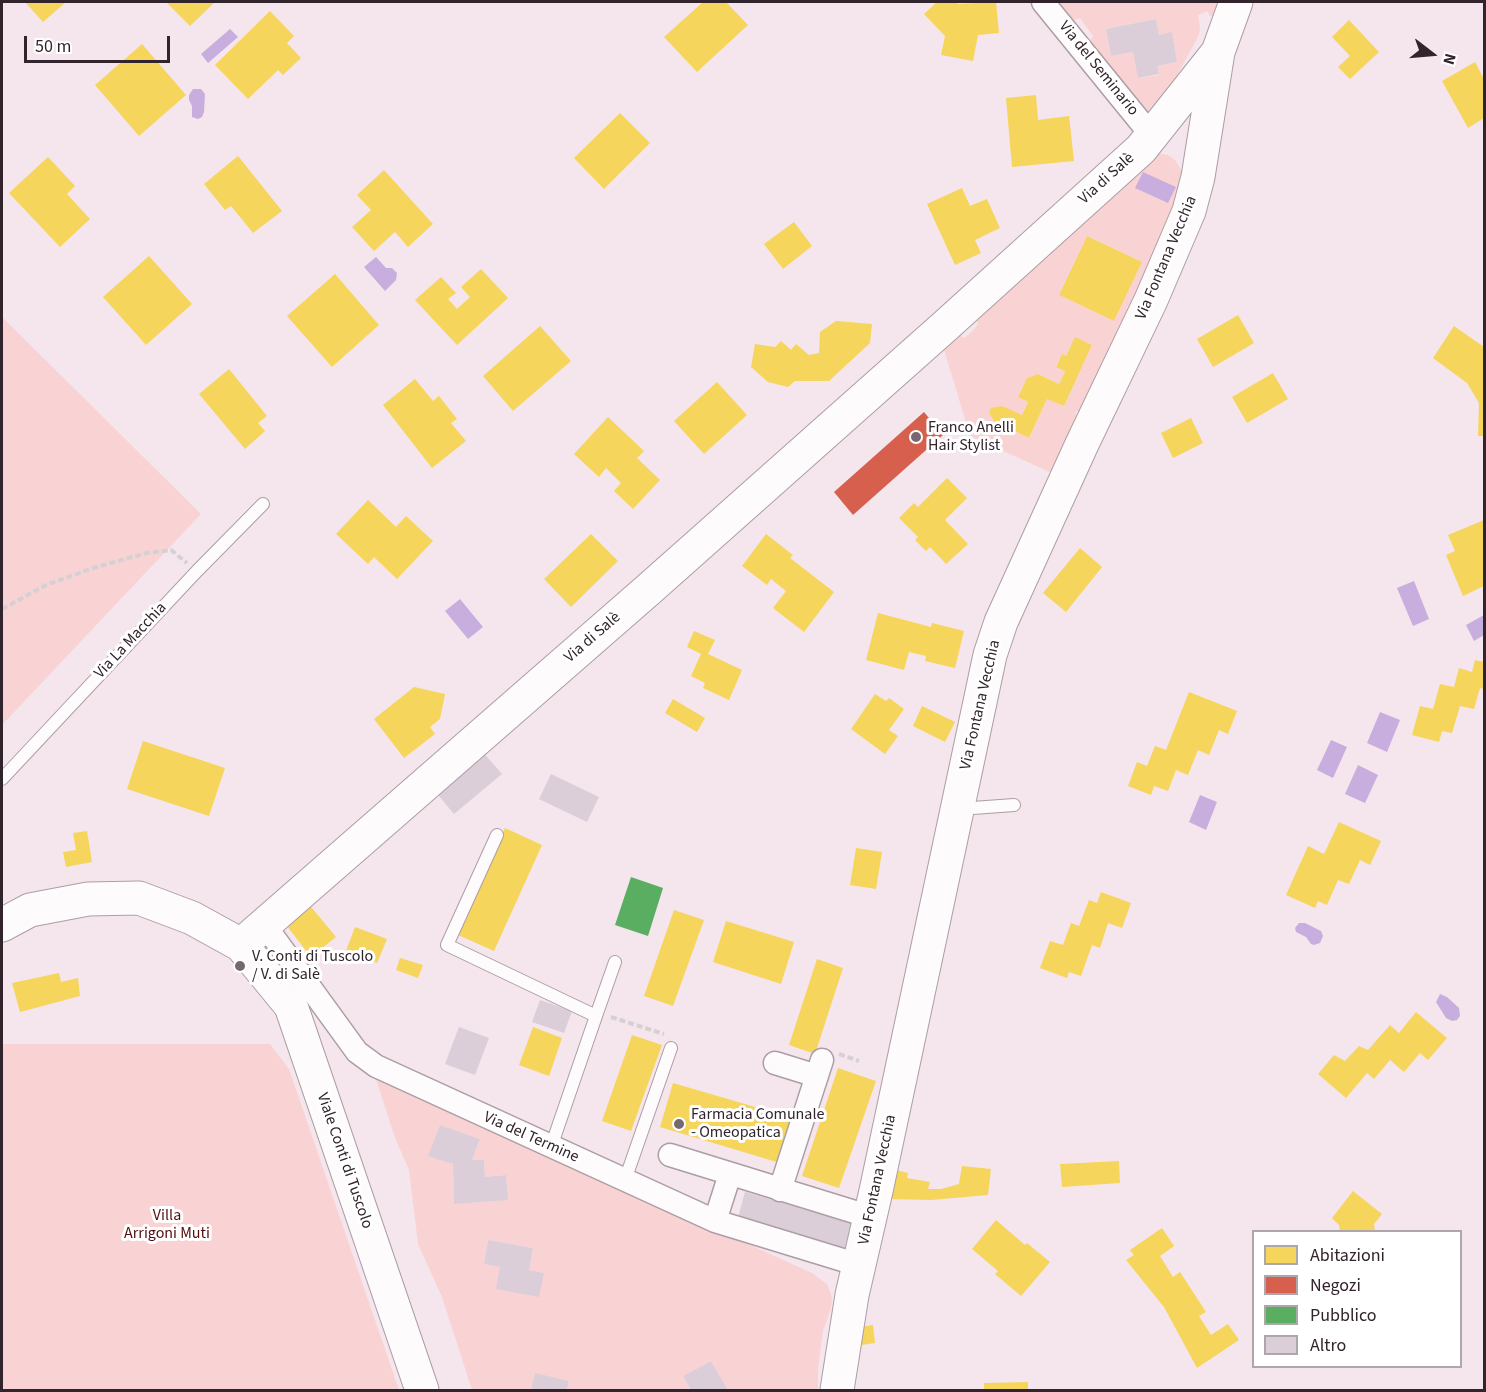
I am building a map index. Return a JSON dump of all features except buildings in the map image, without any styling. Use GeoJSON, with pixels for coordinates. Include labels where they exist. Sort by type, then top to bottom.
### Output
{"type":"FeatureCollection","features":[{"type":"Feature","properties":{"kind":"main road","name":"Via di Salè"},"geometry":{"type":"LineString","coordinates":[[252,935],[648,590],[940,325],[1149,140],[1218,52],[1236,2]]}},
{"type":"Feature","properties":{"kind":"main road","name":"Via Fontana Vecchia"},"geometry":{"type":"LineString","coordinates":[[837,1390],[847,1318],[871,1216],[987,666],[996,635],[1082,444],[1161,278],[1189,211],[1198,177],[1218,52]]}},
{"type":"Feature","properties":{"kind":"main road"},"geometry":{"type":"LineString","coordinates":[[1149,140],[1160,140],[1180,146],[1190,157],[1198,177]]}},
{"type":"Feature","properties":{"kind":"main road"},"geometry":{"type":"LineString","coordinates":[[2,909],[20,898],[88,881],[130,880],[190,896],[252,935]]}},
{"type":"Feature","properties":{"kind":"main road"},"geometry":{"type":"LineString","coordinates":[[2,925],[30,910],[88,899],[139,898],[192,918],[252,935]]}},
{"type":"Feature","properties":{"kind":"main road","name":"Viale Conti di Tuscolo"},"geometry":{"type":"LineString","coordinates":[[252,935],[272,965],[291,1006],[422,1390]]}},
{"type":"Feature","properties":{"kind":"street","name":"Via del Seminario"},"geometry":{"type":"LineString","coordinates":[[1043,2],[1149,140]]}},
{"type":"Feature","properties":{"kind":"street","name":"Via del Termine"},"geometry":{"type":"LineString","coordinates":[[252,935],[357,1052],[392,1075],[715,1221],[859,1265]]}},
{"type":"Feature","properties":{"kind":"street"},"geometry":{"type":"LineString","coordinates":[[774,1063],[819,1068],[780,1190]]}},
{"type":"Feature","properties":{"kind":"street"},"geometry":{"type":"LineString","coordinates":[[670,1155],[871,1216]]}},
{"type":"Feature","properties":{"kind":"street"},"geometry":{"type":"LineString","coordinates":[[715,1221],[730,1174]]}},
{"type":"Feature","properties":{"kind":"lane","name":"Via La Macchia"},"geometry":{"type":"LineString","coordinates":[[2,779],[263,504]]}},
{"type":"Feature","properties":{"kind":"lane"},"geometry":{"type":"LineString","coordinates":[[958,809],[1014,805]]}},
{"type":"Feature","properties":{"kind":"lane"},"geometry":{"type":"LineString","coordinates":[[497,835],[447,945],[596,1016]]}},
{"type":"Feature","properties":{"kind":"lane"},"geometry":{"type":"LineString","coordinates":[[551,1147],[615,962]]}},
{"type":"Feature","properties":{"kind":"lane"},"geometry":{"type":"LineString","coordinates":[[625,1180],[671,1048]]}},
{"type":"Feature","properties":{"kind":"path"},"geometry":{"type":"LineString","coordinates":[[2,609],[46,585],[96,567],[147,553],[171,550],[197,572]]}},
{"type":"Feature","properties":{"kind":"path"},"geometry":{"type":"LineString","coordinates":[[618,1019],[668,1036]]}},
{"type":"Feature","properties":{"kind":"path"},"geometry":{"type":"LineString","coordinates":[[850,1058],[859,1061]]}},
{"type":"Feature","properties":{"kind":"green space"},"geometry":{"type":"Polygon","coordinates":[[[1056,2],[1221,2],[1216,17],[1210,16],[1207,11],[1198,15],[1199,35],[1153,120],[1088,44],[1093,36],[1080,18],[1071,21],[1056,2]],[[1156,19],[1106,29],[1111,56],[1133,52],[1139,78],[1159,75],[1157,66],[1177,62],[1172,33],[1159,35],[1156,19]]]}},
{"type":"Feature","properties":{"kind":"green space"},"geometry":{"type":"Polygon","coordinates":[[[1156,153],[1168,155],[1175,160],[1182,171],[1184,186],[1088,407],[1075,412],[1079,424],[1054,474],[970,436],[943,346],[958,334],[964,338],[973,331],[978,324],[976,319],[1156,153]],[[1087,236],[1059,295],[1114,321],[1142,262],[1087,236]],[[1075,338],[1066,356],[1062,354],[1056,366],[1065,371],[1059,384],[1038,374],[1027,378],[1023,387],[1064,406],[1092,345],[1075,338]],[[1022,387],[1018,397],[1028,402],[1022,415],[991,408],[989,413],[994,421],[1029,438],[1047,399],[1022,387]]]}},
{"type":"Feature","properties":{"kind":"green space"},"geometry":{"type":"Polygon","coordinates":[[[2,317],[201,514],[2,725],[2,317]]]}},
{"type":"Feature","properties":{"kind":"green space","name":"Villa Arrigoni Muti"},"geometry":{"type":"Polygon","coordinates":[[[2,1044],[270,1044],[289,1069],[399,1390],[2,1390],[2,1044]]]}},
{"type":"Feature","properties":{"kind":"green space"},"geometry":{"type":"Polygon","coordinates":[[[376,1079],[523,1142],[812,1273],[827,1284],[832,1297],[831,1308],[823,1331],[818,1368],[818,1390],[728,1390],[711,1361],[683,1376],[691,1390],[567,1390],[569,1382],[535,1374],[531,1390],[472,1390],[442,1297],[418,1244],[409,1170],[395,1138],[376,1079]],[[440,1125],[429,1155],[453,1164],[454,1203],[506,1175],[485,1177],[484,1160],[472,1160],[480,1139],[440,1125]],[[488,1240],[484,1264],[544,1273],[529,1270],[533,1248],[488,1240]]]}},
{"type":"Feature","properties":{"kind":"shaded area"},"geometry":{"type":"Polygon","coordinates":[[[230,29],[238,37],[208,63],[201,54],[230,29]]]}},
{"type":"Feature","properties":{"kind":"shaded area"},"geometry":{"type":"Polygon","coordinates":[[[193,89],[201,89],[205,94],[204,112],[198,119],[192,117],[192,106],[189,100],[193,89]]]}},
{"type":"Feature","properties":{"kind":"shaded area"},"geometry":{"type":"Polygon","coordinates":[[[1143,172],[1176,187],[1168,203],[1135,188],[1143,172]]]}},
{"type":"Feature","properties":{"kind":"shaded area"},"geometry":{"type":"Polygon","coordinates":[[[376,257],[386,268],[392,268],[397,273],[396,280],[385,291],[364,267],[376,257]]]}},
{"type":"Feature","properties":{"kind":"shaded area"},"geometry":{"type":"Polygon","coordinates":[[[1414,581],[1429,619],[1413,626],[1397,588],[1414,581]]]}},
{"type":"Feature","properties":{"kind":"shaded area"},"geometry":{"type":"Polygon","coordinates":[[[460,599],[483,627],[468,639],[445,611],[460,599]]]}},
{"type":"Feature","properties":{"kind":"shaded area"},"geometry":{"type":"Polygon","coordinates":[[[1484,615],[1484,635],[1474,641],[1466,625],[1484,615]]]}},
{"type":"Feature","properties":{"kind":"shaded area"},"geometry":{"type":"Polygon","coordinates":[[[1380,712],[1400,720],[1387,752],[1367,743],[1380,712]]]}},
{"type":"Feature","properties":{"kind":"shaded area"},"geometry":{"type":"Polygon","coordinates":[[[1331,740],[1347,747],[1333,778],[1317,770],[1331,740]]]}},
{"type":"Feature","properties":{"kind":"shaded area"},"geometry":{"type":"Polygon","coordinates":[[[1358,765],[1378,775],[1365,803],[1345,794],[1358,765]]]}},
{"type":"Feature","properties":{"kind":"shaded area"},"geometry":{"type":"Polygon","coordinates":[[[1200,795],[1217,802],[1206,830],[1189,822],[1200,795]]]}},
{"type":"Feature","properties":{"kind":"shaded area"},"geometry":{"type":"Polygon","coordinates":[[[1299,923],[1305,923],[1321,931],[1323,936],[1320,943],[1311,944],[1306,937],[1296,932],[1295,928],[1299,923]]]}},
{"type":"Feature","properties":{"kind":"shaded area"},"geometry":{"type":"Polygon","coordinates":[[[1440,994],[1459,1008],[1460,1016],[1457,1020],[1452,1021],[1446,1018],[1436,1002],[1440,994]]]}},
{"type":"Feature","properties":{"kind":"place","name":"Franco Anelli Hair Stylist"},"geometry":{"type":"Point","coordinates":[916,437]}},
{"type":"Feature","properties":{"kind":"place","name":"V. Conti di Tuscolo / V. di Salè"},"geometry":{"type":"Point","coordinates":[240,966]}},
{"type":"Feature","properties":{"kind":"place","name":"Farmacia Comunale - Omeopatica"},"geometry":{"type":"Point","coordinates":[679,1124]}}]}
